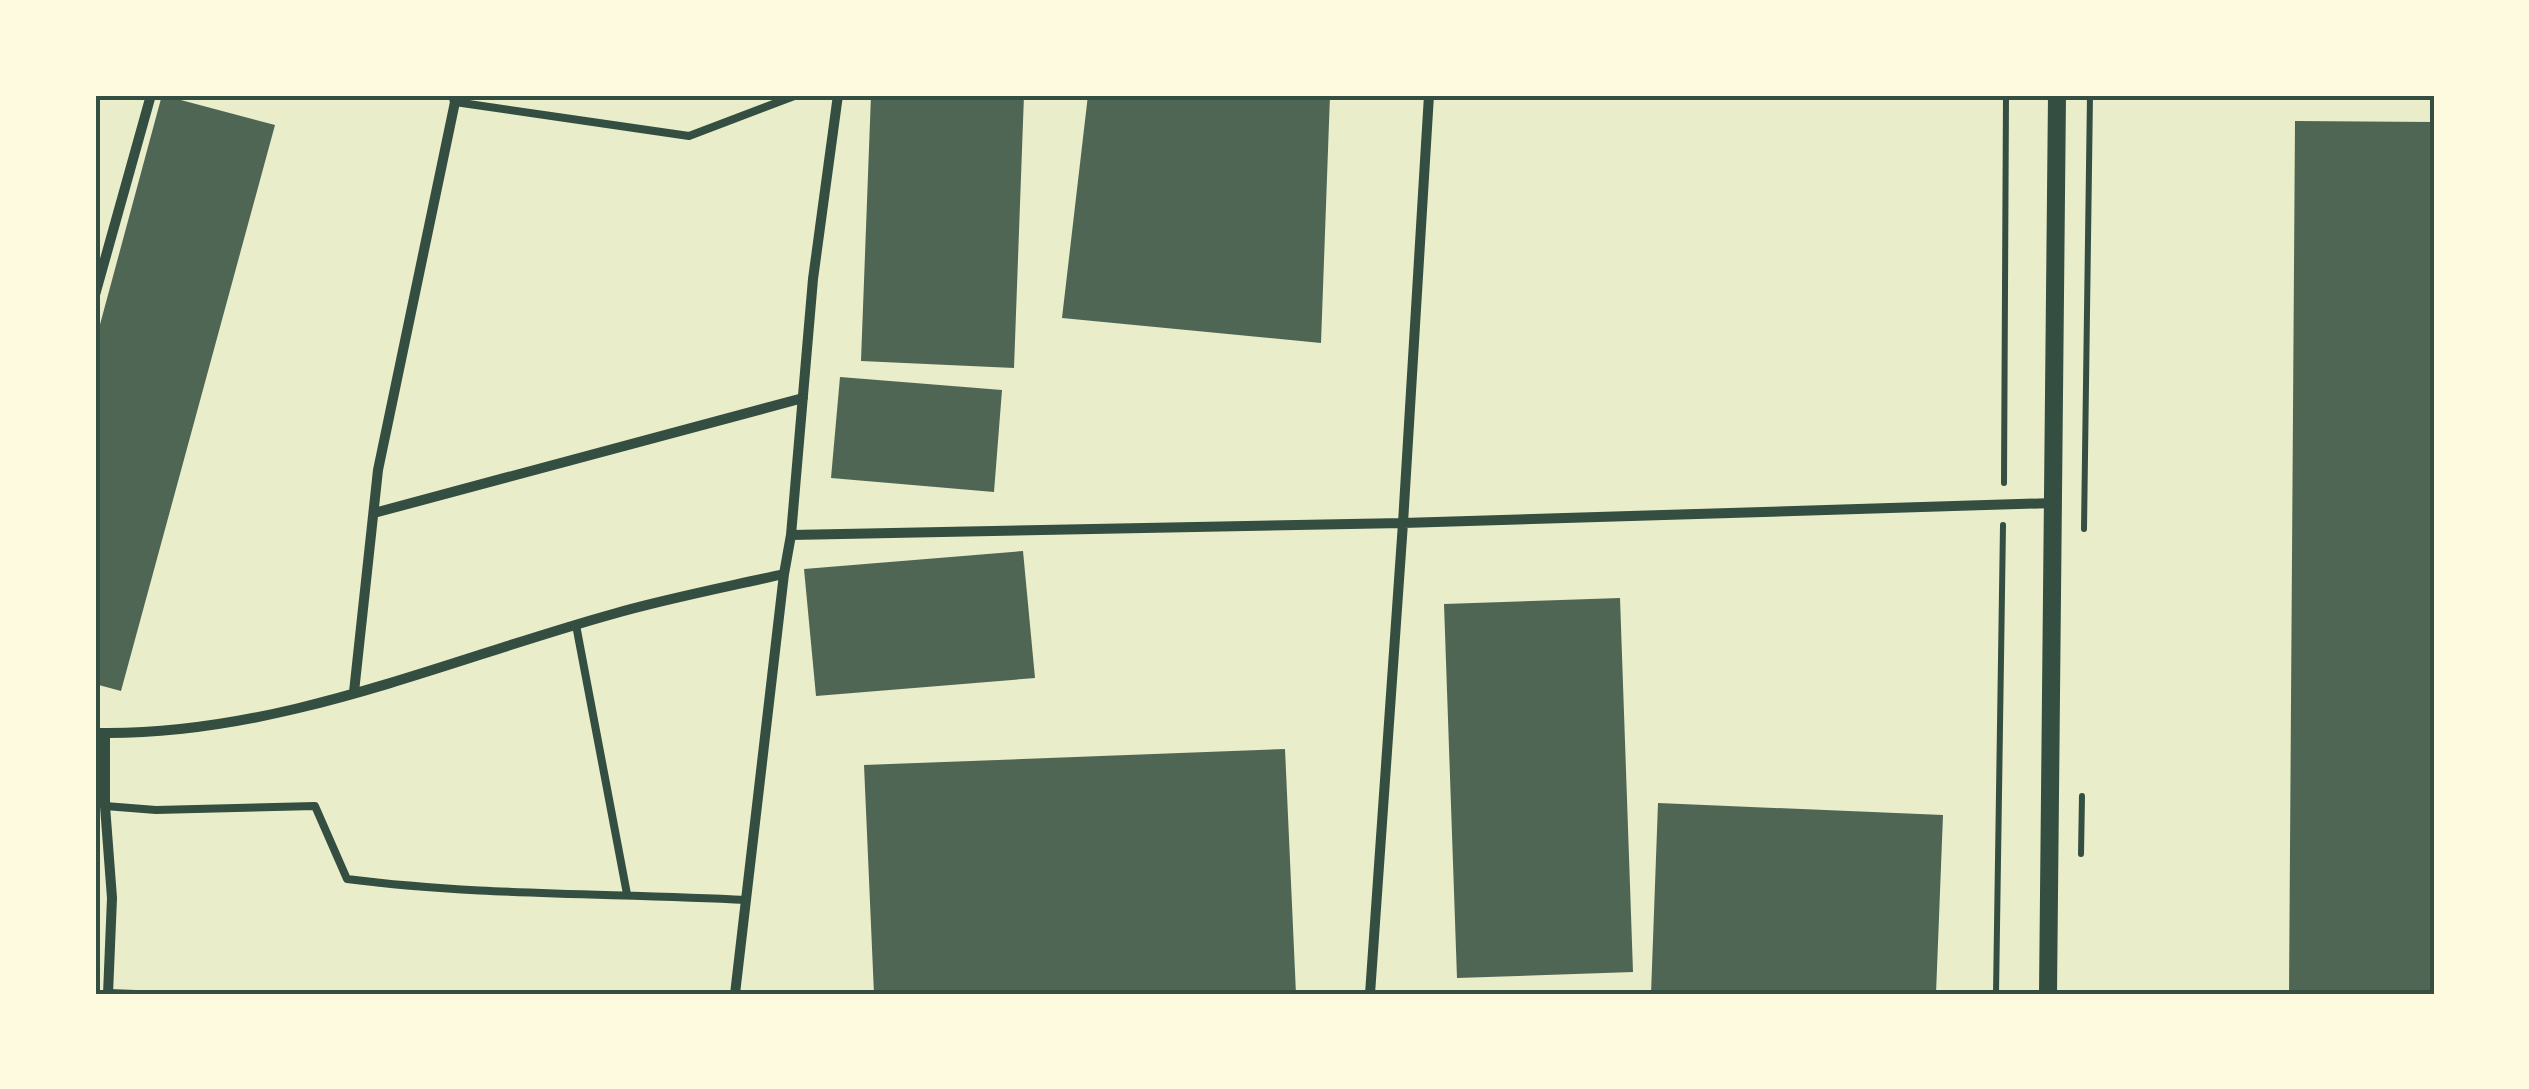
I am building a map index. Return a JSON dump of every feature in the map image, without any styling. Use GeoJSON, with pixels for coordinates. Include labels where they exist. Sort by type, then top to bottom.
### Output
{"type":"FeatureCollection","features":[{"type":"Feature","properties":{"kind":"street"},"geometry":{"type":"LineString","coordinates":[[95,296],[150,95]]}},
{"type":"Feature","properties":{"kind":"street"},"geometry":{"type":"LineString","coordinates":[[735,994],[791,534],[813,279],[838,95]]}},
{"type":"Feature","properties":{"kind":"street"},"geometry":{"type":"LineString","coordinates":[[1370,994],[1404,524],[1429,95]]}},
{"type":"Feature","properties":{"kind":"street"},"geometry":{"type":"LineString","coordinates":[[2048,994],[2058,95]]}},
{"type":"Feature","properties":{"kind":"street"},"geometry":{"type":"LineString","coordinates":[[354,692],[378,470],[454,98]]}},
{"type":"Feature","properties":{"kind":"street"},"geometry":{"type":"LineString","coordinates":[[374,512],[803,398]]}},
{"type":"Feature","properties":{"kind":"street"},"geometry":{"type":"LineString","coordinates":[[791,534],[1404,524],[2053,504]]}},
{"type":"Feature","properties":{"kind":"street"},"geometry":{"type":"LineString","coordinates":[[108,993],[112,898],[100,733],[146,734],[221,725],[354,692],[576,625],[784,574]]}},
{"type":"Feature","properties":{"kind":"lane"},"geometry":{"type":"LineString","coordinates":[[454,98],[689,136],[797,95]]}},
{"type":"Feature","properties":{"kind":"lane"},"geometry":{"type":"LineString","coordinates":[[576,625],[627,894]]}},
{"type":"Feature","properties":{"kind":"lane"},"geometry":{"type":"LineString","coordinates":[[105,806],[156,810],[315,806],[348,879],[430,889],[746,900]]}},
{"type":"Feature","properties":{"kind":"lane"},"geometry":{"type":"LineString","coordinates":[[108,993],[136,994]]}},
{"type":"Feature","properties":{"kind":"path"},"geometry":{"type":"LineString","coordinates":[[1996,994],[2006,95]]}},
{"type":"Feature","properties":{"kind":"path"},"geometry":{"type":"LineString","coordinates":[[2084,539],[2090,95]]}},
{"type":"Feature","properties":{"kind":"path"},"geometry":{"type":"LineString","coordinates":[[2081,866],[2082,791]]}},
{"type":"Feature","properties":{"kind":"building"},"geometry":{"type":"Polygon","coordinates":[[[162,95],[275,125],[121,691],[95,684],[95,343],[162,95]]]}},
{"type":"Feature","properties":{"kind":"building"},"geometry":{"type":"Polygon","coordinates":[[[871,95],[1024,95],[1014,368],[861,361],[871,95]]]}},
{"type":"Feature","properties":{"kind":"building"},"geometry":{"type":"Polygon","coordinates":[[[1088,95],[1330,95],[1321,343],[1062,318],[1088,95]]]}},
{"type":"Feature","properties":{"kind":"building"},"geometry":{"type":"Polygon","coordinates":[[[2295,121],[2434,122],[2434,994],[2289,994],[2295,121]]]}},
{"type":"Feature","properties":{"kind":"building"},"geometry":{"type":"Polygon","coordinates":[[[840,377],[1002,390],[994,492],[831,478],[840,377]]]}},
{"type":"Feature","properties":{"kind":"building"},"geometry":{"type":"Polygon","coordinates":[[[1023,551],[1035,678],[816,696],[804,569],[1023,551]]]}},
{"type":"Feature","properties":{"kind":"building"},"geometry":{"type":"Polygon","coordinates":[[[1620,598],[1633,972],[1457,978],[1444,604],[1620,598]]]}},
{"type":"Feature","properties":{"kind":"building"},"geometry":{"type":"Polygon","coordinates":[[[1285,749],[1296,994],[874,994],[864,765],[1285,749]]]}},
{"type":"Feature","properties":{"kind":"building"},"geometry":{"type":"Polygon","coordinates":[[[1658,803],[1943,815],[1936,994],[1651,994],[1658,803]]]}}]}
